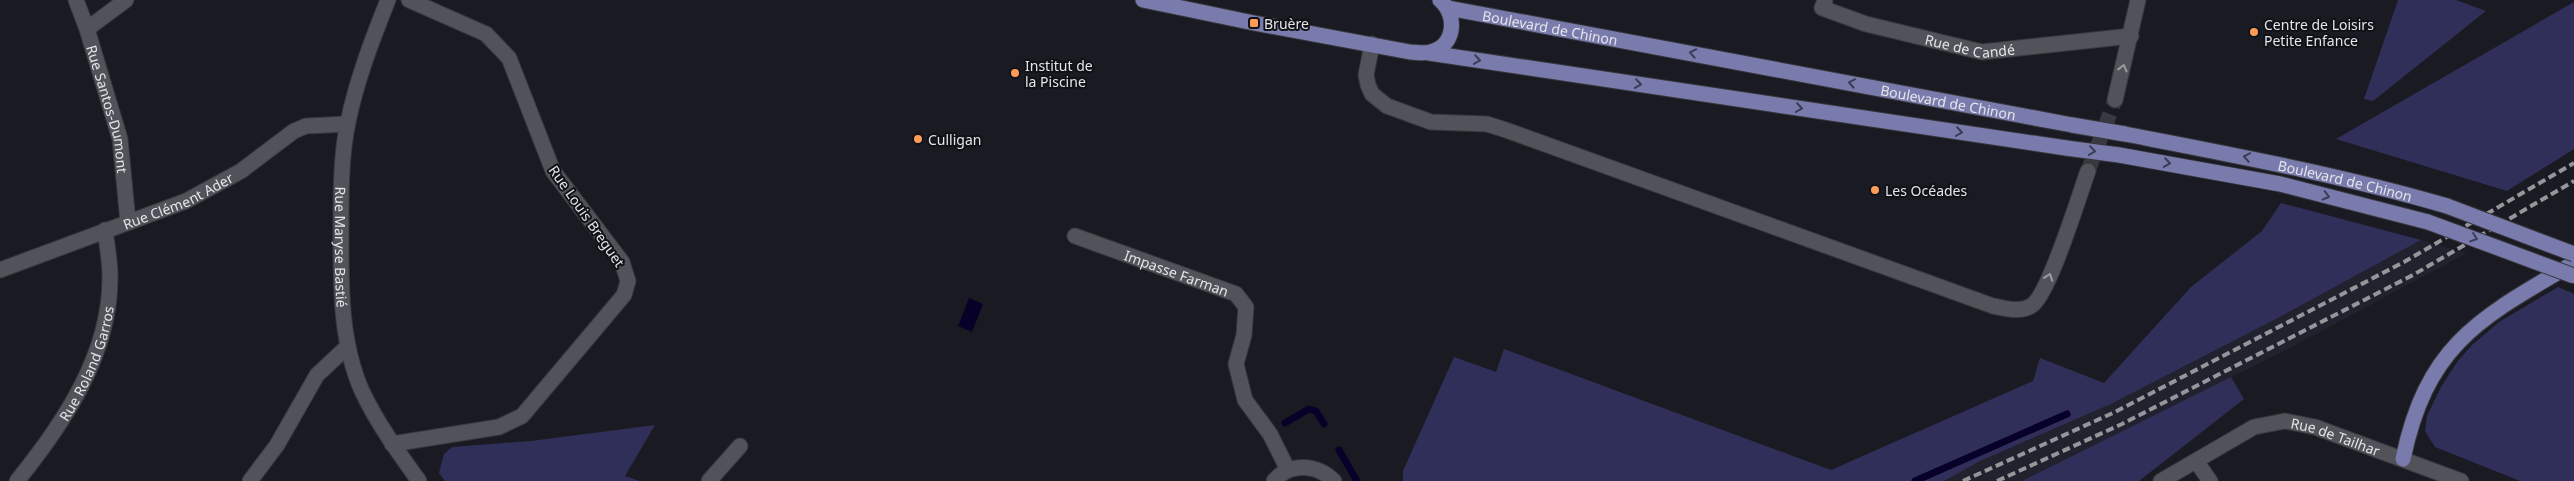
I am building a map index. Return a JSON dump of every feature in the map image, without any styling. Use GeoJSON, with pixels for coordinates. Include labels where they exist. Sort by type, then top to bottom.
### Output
{"type":"FeatureCollection","features":[{"type":"Feature","properties":{"kind":"main road","name":"Boulevard de Chinon"},"geometry":{"type":"LineString","coordinates":[[1143,0],[1254,24],[1410,52],[1429,53],[2119,155],[2280,184],[2428,222],[2574,276]]}},
{"type":"Feature","properties":{"kind":"main road","name":"Boulevard de Chinon"},"geometry":{"type":"LineString","coordinates":[[1444,4],[2297,167],[2377,186],[2447,206],[2574,254]]}},
{"type":"Feature","properties":{"kind":"main road"},"geometry":{"type":"LineString","coordinates":[[1429,53],[1438,49],[1449,37],[1453,24],[1444,4]]}},
{"type":"Feature","properties":{"kind":"main road"},"geometry":{"type":"LineString","coordinates":[[2404,459],[2409,432],[2430,378],[2446,355],[2475,326],[2498,309],[2574,264]]}},
{"type":"Feature","properties":{"kind":"street","name":"Rue Santos-Dumont"},"geometry":{"type":"LineString","coordinates":[[76,0],[87,29],[120,139],[128,222]]}},
{"type":"Feature","properties":{"kind":"street"},"geometry":{"type":"LineString","coordinates":[[87,29],[126,0]]}},
{"type":"Feature","properties":{"kind":"street","name":"Rue Maryse Bastié"},"geometry":{"type":"LineString","coordinates":[[388,0],[360,72],[347,124],[341,195],[340,280],[348,346],[362,390],[392,444],[418,481]]}},
{"type":"Feature","properties":{"kind":"street","name":"Rue Louis Breguet"},"geometry":{"type":"LineString","coordinates":[[392,444],[499,427],[512,423],[530,408],[624,296],[628,281],[622,262],[554,171],[509,58],[486,34],[409,0]]}},
{"type":"Feature","properties":{"kind":"street","name":"Rue de Candé"},"geometry":{"type":"LineString","coordinates":[[1824,0],[1822,8],[1866,24],[1982,52],[2131,36]]}},
{"type":"Feature","properties":{"kind":"street"},"geometry":{"type":"LineString","coordinates":[[2115,100],[2138,0]]}},
{"type":"Feature","properties":{"kind":"street"},"geometry":{"type":"LineString","coordinates":[[1372,44],[1367,80],[1372,94],[1387,106],[1431,122],[1487,124],[1506,130],[1993,306],[2018,310],[2031,306],[2045,289],[2088,171]]}},
{"type":"Feature","properties":{"kind":"street","name":"Rue Clément Ader"},"geometry":{"type":"LineString","coordinates":[[0,270],[186,201],[215,187],[241,171],[294,131],[319,124],[347,124]]}},
{"type":"Feature","properties":{"kind":"street","name":"Rue Roland Garros"},"geometry":{"type":"LineString","coordinates":[[17,481],[58,428],[71,406],[98,342],[107,307],[110,276],[105,230]]}},
{"type":"Feature","properties":{"kind":"street","name":"Impasse Farman"},"geometry":{"type":"LineString","coordinates":[[1075,236],[1236,294],[1246,307],[1244,335],[1236,364],[1245,400],[1270,434],[1288,470]]}},
{"type":"Feature","properties":{"kind":"street"},"geometry":{"type":"LineString","coordinates":[[250,481],[277,444],[317,374],[348,346]]}},
{"type":"Feature","properties":{"kind":"street","name":"Rue de Tailhar"},"geometry":{"type":"LineString","coordinates":[[2161,481],[2254,427],[2285,420],[2315,427],[2461,481]]}},
{"type":"Feature","properties":{"kind":"street"},"geometry":{"type":"LineString","coordinates":[[709,481],[740,446]]}},
{"type":"Feature","properties":{"kind":"street"},"geometry":{"type":"LineString","coordinates":[[2196,461],[2210,481]]}},
{"type":"Feature","properties":{"kind":"street"},"geometry":{"type":"LineString","coordinates":[[1274,481],[1288,470],[1301,467],[1315,468],[1327,474],[1334,481]]}},
{"type":"Feature","properties":{"kind":"shaded area"},"geometry":{"type":"Polygon","coordinates":[[[2398,0],[2456,0],[2486,11],[2373,101],[2364,99],[2398,0]]]}},
{"type":"Feature","properties":{"kind":"shaded area"},"geometry":{"type":"Polygon","coordinates":[[[2574,2],[2574,149],[2507,191],[2336,139],[2574,2]]]}},
{"type":"Feature","properties":{"kind":"shaded area"},"geometry":{"type":"Polygon","coordinates":[[[2281,203],[2421,240],[2276,319],[2111,404],[1980,461],[1944,481],[1403,481],[1403,471],[1454,357],[1496,372],[1504,349],[1831,470],[2033,381],[2040,358],[2104,383],[2191,287],[2262,231],[2281,203]]]}},
{"type":"Feature","properties":{"kind":"shaded area"},"geometry":{"type":"Polygon","coordinates":[[[2421,240],[2467,253],[2292,347],[2022,481],[1941,481],[1980,461],[2111,404],[2276,319],[2421,240]]]}},
{"type":"Feature","properties":{"kind":"shaded area"},"geometry":{"type":"Polygon","coordinates":[[[2558,287],[2574,294],[2574,481],[2520,481],[2435,447],[2425,431],[2427,416],[2441,387],[2457,362],[2472,345],[2499,322],[2558,287]]]}},
{"type":"Feature","properties":{"kind":"shaded area"},"geometry":{"type":"Polygon","coordinates":[[[969,298],[983,304],[972,332],[958,326],[969,298]]]}},
{"type":"Feature","properties":{"kind":"shaded area"},"geometry":{"type":"Polygon","coordinates":[[[2231,377],[2244,399],[2139,481],[2022,481],[2231,377]]]}},
{"type":"Feature","properties":{"kind":"shaded area"},"geometry":{"type":"Polygon","coordinates":[[[655,425],[625,476],[640,481],[445,481],[439,473],[444,454],[452,447],[531,441],[655,425]]]}},
{"type":"Feature","properties":{"kind":"waterway"},"geometry":{"type":"LineString","coordinates":[[1285,423],[1309,409],[1316,411],[1324,424]]}},
{"type":"Feature","properties":{"kind":"waterway"},"geometry":{"type":"LineString","coordinates":[[1915,481],[2067,414]]}},
{"type":"Feature","properties":{"kind":"waterway"},"geometry":{"type":"LineString","coordinates":[[1339,450],[1357,481]]}},
{"type":"Feature","properties":{"kind":"tunnel"},"geometry":{"type":"LineString","coordinates":[[2088,171],[2115,100]]}},
{"type":"Feature","properties":{"kind":"railway"},"geometry":{"type":"LineString","coordinates":[[1963,481],[2115,412],[2404,262],[2574,163]]}},
{"type":"Feature","properties":{"kind":"railway"},"geometry":{"type":"LineString","coordinates":[[1997,481],[2122,424],[2413,275],[2574,181]]}},
{"type":"Feature","properties":{"kind":"place","name":"Bruère"},"geometry":{"type":"Point","coordinates":[1254,23]}},
{"type":"Feature","properties":{"kind":"place","name":"Centre de Loisirs Petite Enfance"},"geometry":{"type":"Point","coordinates":[2254,32]}},
{"type":"Feature","properties":{"kind":"place","name":"Institut de la Piscine"},"geometry":{"type":"Point","coordinates":[1015,73]}},
{"type":"Feature","properties":{"kind":"place","name":"Culligan"},"geometry":{"type":"Point","coordinates":[918,139]}},
{"type":"Feature","properties":{"kind":"place","name":"Les Océades"},"geometry":{"type":"Point","coordinates":[1875,190]}}]}
